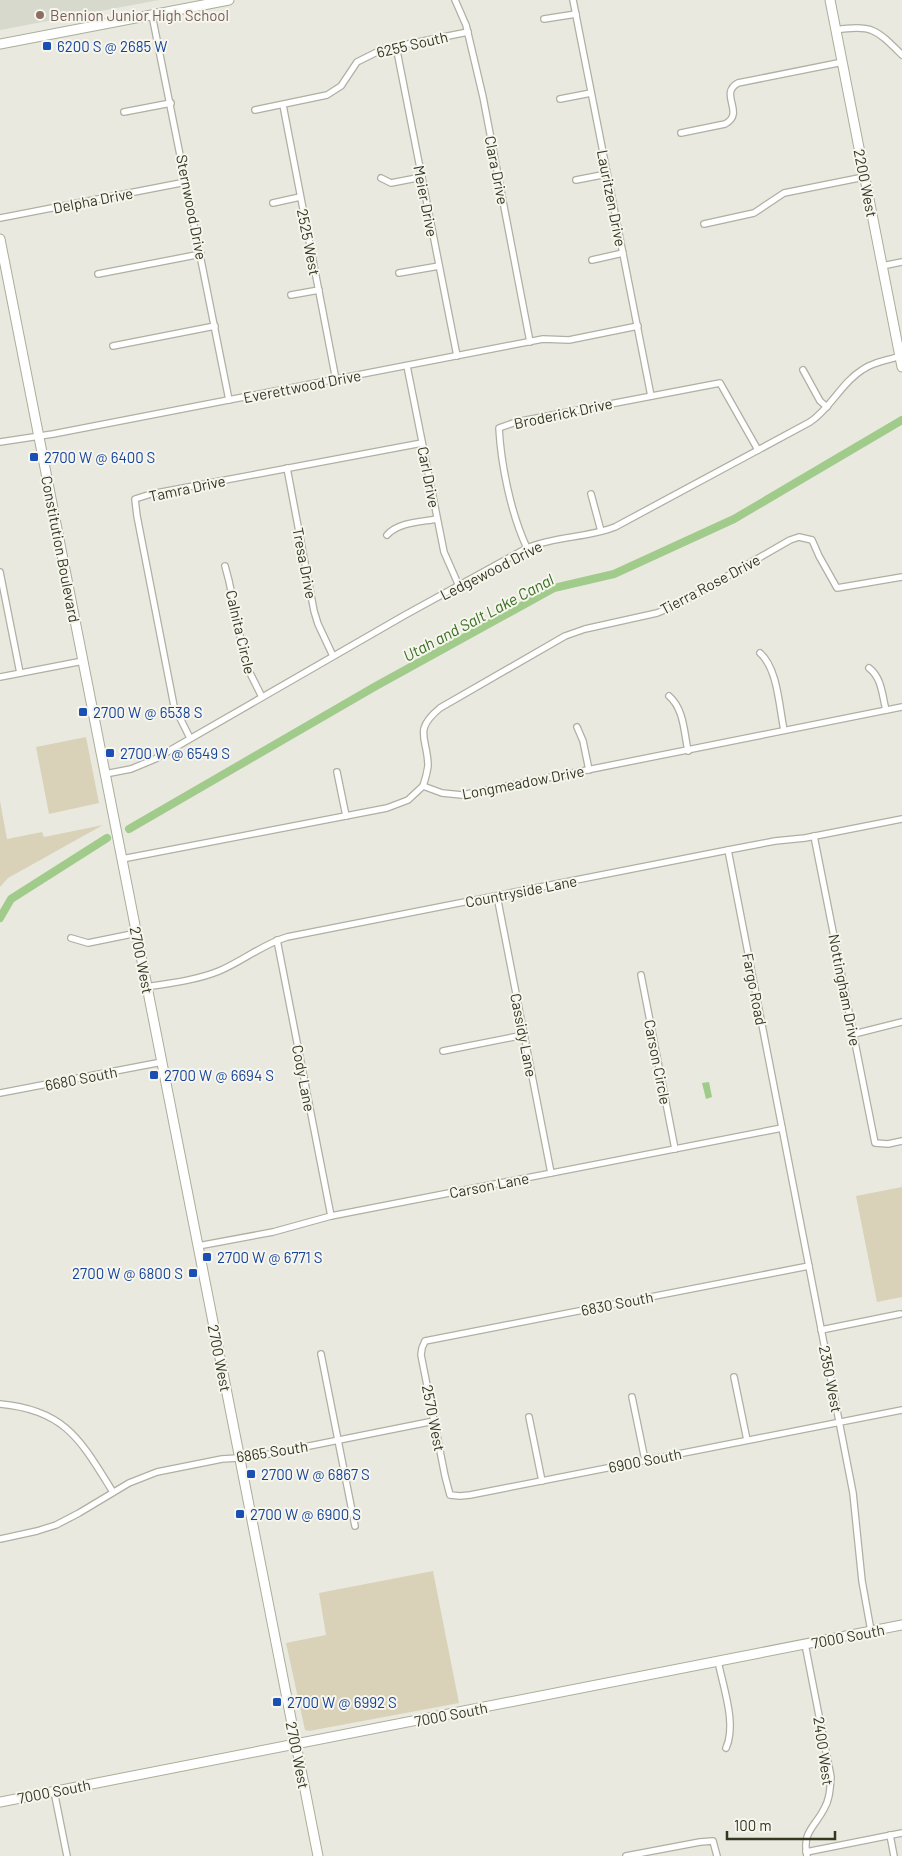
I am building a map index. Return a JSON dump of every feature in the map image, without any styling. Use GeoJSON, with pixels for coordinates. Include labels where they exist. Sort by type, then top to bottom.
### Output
{"type":"FeatureCollection","features":[{"type":"Feature","properties":{"kind":"main road"},"geometry":{"type":"LineString","coordinates":[[0,44],[229,0]]}},
{"type":"Feature","properties":{"kind":"main road","name":"2200 West"},"geometry":{"type":"LineString","coordinates":[[830,0],[902,367]]}},
{"type":"Feature","properties":{"kind":"main road","name":"Constitution Boulevard"},"geometry":{"type":"LineString","coordinates":[[0,239],[122,859]]}},
{"type":"Feature","properties":{"kind":"main road","name":"2700 West"},"geometry":{"type":"LineString","coordinates":[[122,859],[318,1856]]}},
{"type":"Feature","properties":{"kind":"main road","name":"7000 South"},"geometry":{"type":"LineString","coordinates":[[0,1802],[902,1625]]}},
{"type":"Feature","properties":{"kind":"street","name":"Clara Drive"},"geometry":{"type":"LineString","coordinates":[[455,0],[464,17],[468,32],[530,342]]}},
{"type":"Feature","properties":{"kind":"street","name":"Lauritzen Drive"},"geometry":{"type":"LineString","coordinates":[[573,0],[651,396]]}},
{"type":"Feature","properties":{"kind":"street"},"geometry":{"type":"LineString","coordinates":[[544,20],[576,14]]}},
{"type":"Feature","properties":{"kind":"street","name":"Sternwood Drive"},"geometry":{"type":"LineString","coordinates":[[152,15],[229,400]]}},
{"type":"Feature","properties":{"kind":"street"},"geometry":{"type":"LineString","coordinates":[[836,30],[859,27],[868,28],[884,37],[902,55]]}},
{"type":"Feature","properties":{"kind":"street","name":"6255 South"},"geometry":{"type":"LineString","coordinates":[[255,110],[327,95],[341,86],[357,62],[383,49],[468,32]]}},
{"type":"Feature","properties":{"kind":"street","name":"Meier Drive"},"geometry":{"type":"LineString","coordinates":[[396,46],[457,356]]}},
{"type":"Feature","properties":{"kind":"street"},"geometry":{"type":"LineString","coordinates":[[681,133],[725,124],[730,121],[734,112],[730,90],[738,82],[843,62]]}},
{"type":"Feature","properties":{"kind":"street"},"geometry":{"type":"LineString","coordinates":[[560,99],[592,93]]}},
{"type":"Feature","properties":{"kind":"street"},"geometry":{"type":"LineString","coordinates":[[124,112],[171,103]]}},
{"type":"Feature","properties":{"kind":"street","name":"2525 West"},"geometry":{"type":"LineString","coordinates":[[283,105],[336,380]]}},
{"type":"Feature","properties":{"kind":"street"},"geometry":{"type":"LineString","coordinates":[[576,180],[608,174]]}},
{"type":"Feature","properties":{"kind":"street"},"geometry":{"type":"LineString","coordinates":[[381,178],[391,183],[422,177]]}},
{"type":"Feature","properties":{"kind":"street"},"geometry":{"type":"LineString","coordinates":[[704,224],[754,212],[784,193],[864,177]]}},
{"type":"Feature","properties":{"kind":"street","name":"Delpha Drive"},"geometry":{"type":"LineString","coordinates":[[0,218],[186,182]]}},
{"type":"Feature","properties":{"kind":"street"},"geometry":{"type":"LineString","coordinates":[[273,203],[300,198]]}},
{"type":"Feature","properties":{"kind":"street"},"geometry":{"type":"LineString","coordinates":[[592,260],[623,253]]}},
{"type":"Feature","properties":{"kind":"street"},"geometry":{"type":"LineString","coordinates":[[98,274],[201,254]]}},
{"type":"Feature","properties":{"kind":"street"},"geometry":{"type":"LineString","coordinates":[[882,266],[902,262]]}},
{"type":"Feature","properties":{"kind":"street"},"geometry":{"type":"LineString","coordinates":[[399,273],[439,266]]}},
{"type":"Feature","properties":{"kind":"street"},"geometry":{"type":"LineString","coordinates":[[291,295],[319,290]]}},
{"type":"Feature","properties":{"kind":"street"},"geometry":{"type":"LineString","coordinates":[[113,346],[215,326]]}},
{"type":"Feature","properties":{"kind":"street","name":"Everettwood Drive"},"geometry":{"type":"LineString","coordinates":[[0,442],[336,380],[543,339],[565,340],[638,326]]}},
{"type":"Feature","properties":{"kind":"street","name":"Ledgewood Drive"},"geometry":{"type":"LineString","coordinates":[[105,774],[140,766],[528,548],[550,541],[615,527],[810,422],[827,407],[860,370],[870,365],[901,356]]}},
{"type":"Feature","properties":{"kind":"street","name":"Carl Drive"},"geometry":{"type":"LineString","coordinates":[[407,366],[446,559],[459,586]]}},
{"type":"Feature","properties":{"kind":"street"},"geometry":{"type":"LineString","coordinates":[[803,370],[820,401],[827,407]]}},
{"type":"Feature","properties":{"kind":"street","name":"Broderick Drive"},"geometry":{"type":"LineString","coordinates":[[528,548],[512,507],[500,444],[499,428],[516,422],[720,383],[758,450]]}},
{"type":"Feature","properties":{"kind":"street","name":"Tamra Drive"},"geometry":{"type":"LineString","coordinates":[[190,738],[174,706],[138,525],[135,500],[151,494],[422,442]]}},
{"type":"Feature","properties":{"kind":"street","name":"Tresa Drive"},"geometry":{"type":"LineString","coordinates":[[287,468],[314,611],[333,656]]}},
{"type":"Feature","properties":{"kind":"street"},"geometry":{"type":"LineString","coordinates":[[590,494],[602,531]]}},
{"type":"Feature","properties":{"kind":"street"},"geometry":{"type":"LineString","coordinates":[[387,535],[390,531],[403,525],[437,519]]}},
{"type":"Feature","properties":{"kind":"street","name":"Tierra Rose Drive"},"geometry":{"type":"LineString","coordinates":[[423,786],[428,767],[423,734],[424,726],[430,717],[440,708],[565,636],[585,629],[643,617],[664,610],[687,599],[790,540],[799,537],[812,540],[818,556],[837,588],[902,577]]}},
{"type":"Feature","properties":{"kind":"street","name":"Calnita Circle"},"geometry":{"type":"LineString","coordinates":[[225,566],[230,581],[246,665],[262,697]]}},
{"type":"Feature","properties":{"kind":"street"},"geometry":{"type":"LineString","coordinates":[[0,572],[20,673]]}},
{"type":"Feature","properties":{"kind":"street"},"geometry":{"type":"LineString","coordinates":[[760,653],[767,659],[772,669],[784,730]]}},
{"type":"Feature","properties":{"kind":"street"},"geometry":{"type":"LineString","coordinates":[[0,677],[83,661]]}},
{"type":"Feature","properties":{"kind":"street"},"geometry":{"type":"LineString","coordinates":[[869,668],[879,680],[886,710]]}},
{"type":"Feature","properties":{"kind":"street"},"geometry":{"type":"LineString","coordinates":[[669,696],[676,702],[680,710],[688,751]]}},
{"type":"Feature","properties":{"kind":"street","name":"Longmeadow Drive"},"geometry":{"type":"LineString","coordinates":[[423,786],[442,793],[462,795],[902,707]]}},
{"type":"Feature","properties":{"kind":"street"},"geometry":{"type":"LineString","coordinates":[[577,727],[583,741],[589,770]]}},
{"type":"Feature","properties":{"kind":"street"},"geometry":{"type":"LineString","coordinates":[[337,772],[346,816]]}},
{"type":"Feature","properties":{"kind":"street"},"geometry":{"type":"LineString","coordinates":[[122,859],[398,805],[417,794],[423,786]]}},
{"type":"Feature","properties":{"kind":"street","name":"Countryside Lane"},"geometry":{"type":"LineString","coordinates":[[147,987],[217,972],[277,940],[728,850],[902,819]]}},
{"type":"Feature","properties":{"kind":"street","name":"Nottingham Drive"},"geometry":{"type":"LineString","coordinates":[[814,836],[875,1143],[888,1144],[902,1141]]}},
{"type":"Feature","properties":{"kind":"street","name":"Fargo Road"},"geometry":{"type":"LineString","coordinates":[[728,850],[782,1128]]}},
{"type":"Feature","properties":{"kind":"street","name":"Cassidy Lane"},"geometry":{"type":"LineString","coordinates":[[497,896],[551,1173]]}},
{"type":"Feature","properties":{"kind":"street"},"geometry":{"type":"LineString","coordinates":[[71,938],[88,943],[137,934]]}},
{"type":"Feature","properties":{"kind":"street","name":"Cody Lane"},"geometry":{"type":"LineString","coordinates":[[277,940],[331,1216]]}},
{"type":"Feature","properties":{"kind":"street","name":"Carson Circle"},"geometry":{"type":"LineString","coordinates":[[641,975],[675,1149]]}},
{"type":"Feature","properties":{"kind":"street"},"geometry":{"type":"LineString","coordinates":[[854,1034],[902,1022]]}},
{"type":"Feature","properties":{"kind":"street"},"geometry":{"type":"LineString","coordinates":[[442,1051],[524,1035]]}},
{"type":"Feature","properties":{"kind":"street","name":"6680 South"},"geometry":{"type":"LineString","coordinates":[[0,1093],[162,1062]]}},
{"type":"Feature","properties":{"kind":"street","name":"Carson Lane"},"geometry":{"type":"LineString","coordinates":[[198,1246],[273,1232],[331,1216],[782,1128]]}},
{"type":"Feature","properties":{"kind":"street","name":"2350 West"},"geometry":{"type":"LineString","coordinates":[[782,1128],[856,1512],[862,1581],[871,1631]]}},
{"type":"Feature","properties":{"kind":"street","name":"6830 South"},"geometry":{"type":"LineString","coordinates":[[425,1342],[809,1266]]}},
{"type":"Feature","properties":{"kind":"street"},"geometry":{"type":"LineString","coordinates":[[821,1330],[900,1314]]}},
{"type":"Feature","properties":{"kind":"street","name":"2570 West"},"geometry":{"type":"LineString","coordinates":[[425,1342],[422,1348],[422,1355],[450,1495]]}},
{"type":"Feature","properties":{"kind":"street"},"geometry":{"type":"LineString","coordinates":[[321,1354],[355,1526]]}},
{"type":"Feature","properties":{"kind":"street"},"geometry":{"type":"LineString","coordinates":[[734,1377],[747,1440]]}},
{"type":"Feature","properties":{"kind":"street"},"geometry":{"type":"LineString","coordinates":[[632,1397],[645,1460]]}},
{"type":"Feature","properties":{"kind":"street"},"geometry":{"type":"LineString","coordinates":[[0,1404],[30,1408],[45,1414],[69,1430],[88,1452],[113,1492]]}},
{"type":"Feature","properties":{"kind":"street","name":"6900 South"},"geometry":{"type":"LineString","coordinates":[[450,1495],[460,1496],[542,1481],[902,1410]]}},
{"type":"Feature","properties":{"kind":"street"},"geometry":{"type":"LineString","coordinates":[[530,1417],[542,1481]]}},
{"type":"Feature","properties":{"kind":"street","name":"6865 South"},"geometry":{"type":"LineString","coordinates":[[0,1539],[56,1525],[113,1492],[142,1477],[157,1472],[222,1459],[254,1456],[434,1421]]}},
{"type":"Feature","properties":{"kind":"street","name":"2400 West"},"geometry":{"type":"LineString","coordinates":[[805,1644],[831,1777],[829,1798],[825,1808],[809,1830],[806,1840],[806,1854]]}},
{"type":"Feature","properties":{"kind":"street"},"geometry":{"type":"LineString","coordinates":[[718,1661],[731,1726],[730,1739],[726,1748]]}},
{"type":"Feature","properties":{"kind":"street"},"geometry":{"type":"LineString","coordinates":[[54,1791],[67,1856]]}},
{"type":"Feature","properties":{"kind":"street"},"geometry":{"type":"LineString","coordinates":[[806,1854],[902,1833]]}},
{"type":"Feature","properties":{"kind":"street"},"geometry":{"type":"LineString","coordinates":[[890,1836],[894,1856]]}},
{"type":"Feature","properties":{"kind":"street"},"geometry":{"type":"LineString","coordinates":[[626,1856],[713,1841],[717,1856]]}},
{"type":"Feature","properties":{"kind":"shaded area","name":"Bennion Junior High School"},"geometry":{"type":"Polygon","coordinates":[[[0,0],[159,0],[0,30],[0,0]]]}},
{"type":"Feature","properties":{"kind":"shaded area"},"geometry":{"type":"Polygon","coordinates":[[[86,737],[99,803],[49,814],[36,747],[86,737]]]}},
{"type":"Feature","properties":{"kind":"shaded area"},"geometry":{"type":"Polygon","coordinates":[[[0,801],[7,839],[42,832],[44,837],[103,825],[8,878],[0,887],[0,801]]]}},
{"type":"Feature","properties":{"kind":"shaded area"},"geometry":{"type":"Polygon","coordinates":[[[709,1082],[712,1097],[706,1099],[702,1083],[709,1082]]]}},
{"type":"Feature","properties":{"kind":"shaded area"},"geometry":{"type":"Polygon","coordinates":[[[902,1187],[902,1297],[877,1302],[856,1196],[902,1187]]]}},
{"type":"Feature","properties":{"kind":"shaded area"},"geometry":{"type":"Polygon","coordinates":[[[433,1571],[459,1703],[309,1731],[305,1730],[286,1643],[326,1635],[319,1593],[433,1571]]]}},
{"type":"Feature","properties":{"kind":"waterway","name":"Utah and Salt Lake Canal"},"geometry":{"type":"LineString","coordinates":[[129,829],[376,686],[554,588],[614,574],[734,519],[902,420]]}},
{"type":"Feature","properties":{"kind":"waterway","name":"Utah and Salt Lake Canal"},"geometry":{"type":"LineString","coordinates":[[0,918],[11,899],[107,838]]}},
{"type":"Feature","properties":{"kind":"place","name":"Bennion Junior High School"},"geometry":{"type":"Point","coordinates":[40,15]}},
{"type":"Feature","properties":{"kind":"place","name":"6200 S @ 2685 W"},"geometry":{"type":"Point","coordinates":[47,46]}},
{"type":"Feature","properties":{"kind":"place","name":"2700 W @ 6400 S"},"geometry":{"type":"Point","coordinates":[34,457]}},
{"type":"Feature","properties":{"kind":"place","name":"2700 W @ 6538 S"},"geometry":{"type":"Point","coordinates":[83,712]}},
{"type":"Feature","properties":{"kind":"place","name":"2700 W @ 6549 S"},"geometry":{"type":"Point","coordinates":[110,753]}},
{"type":"Feature","properties":{"kind":"place","name":"2700 W @ 6694 S"},"geometry":{"type":"Point","coordinates":[154,1075]}},
{"type":"Feature","properties":{"kind":"place","name":"2700 W @ 6771 S"},"geometry":{"type":"Point","coordinates":[207,1257]}},
{"type":"Feature","properties":{"kind":"place","name":"2700 W @ 6800 S"},"geometry":{"type":"Point","coordinates":[193,1273]}},
{"type":"Feature","properties":{"kind":"place","name":"2700 W @ 6867 S"},"geometry":{"type":"Point","coordinates":[251,1474]}},
{"type":"Feature","properties":{"kind":"place","name":"2700 W @ 6900 S"},"geometry":{"type":"Point","coordinates":[240,1514]}},
{"type":"Feature","properties":{"kind":"place","name":"2700 W @ 6992 S"},"geometry":{"type":"Point","coordinates":[277,1702]}}]}
